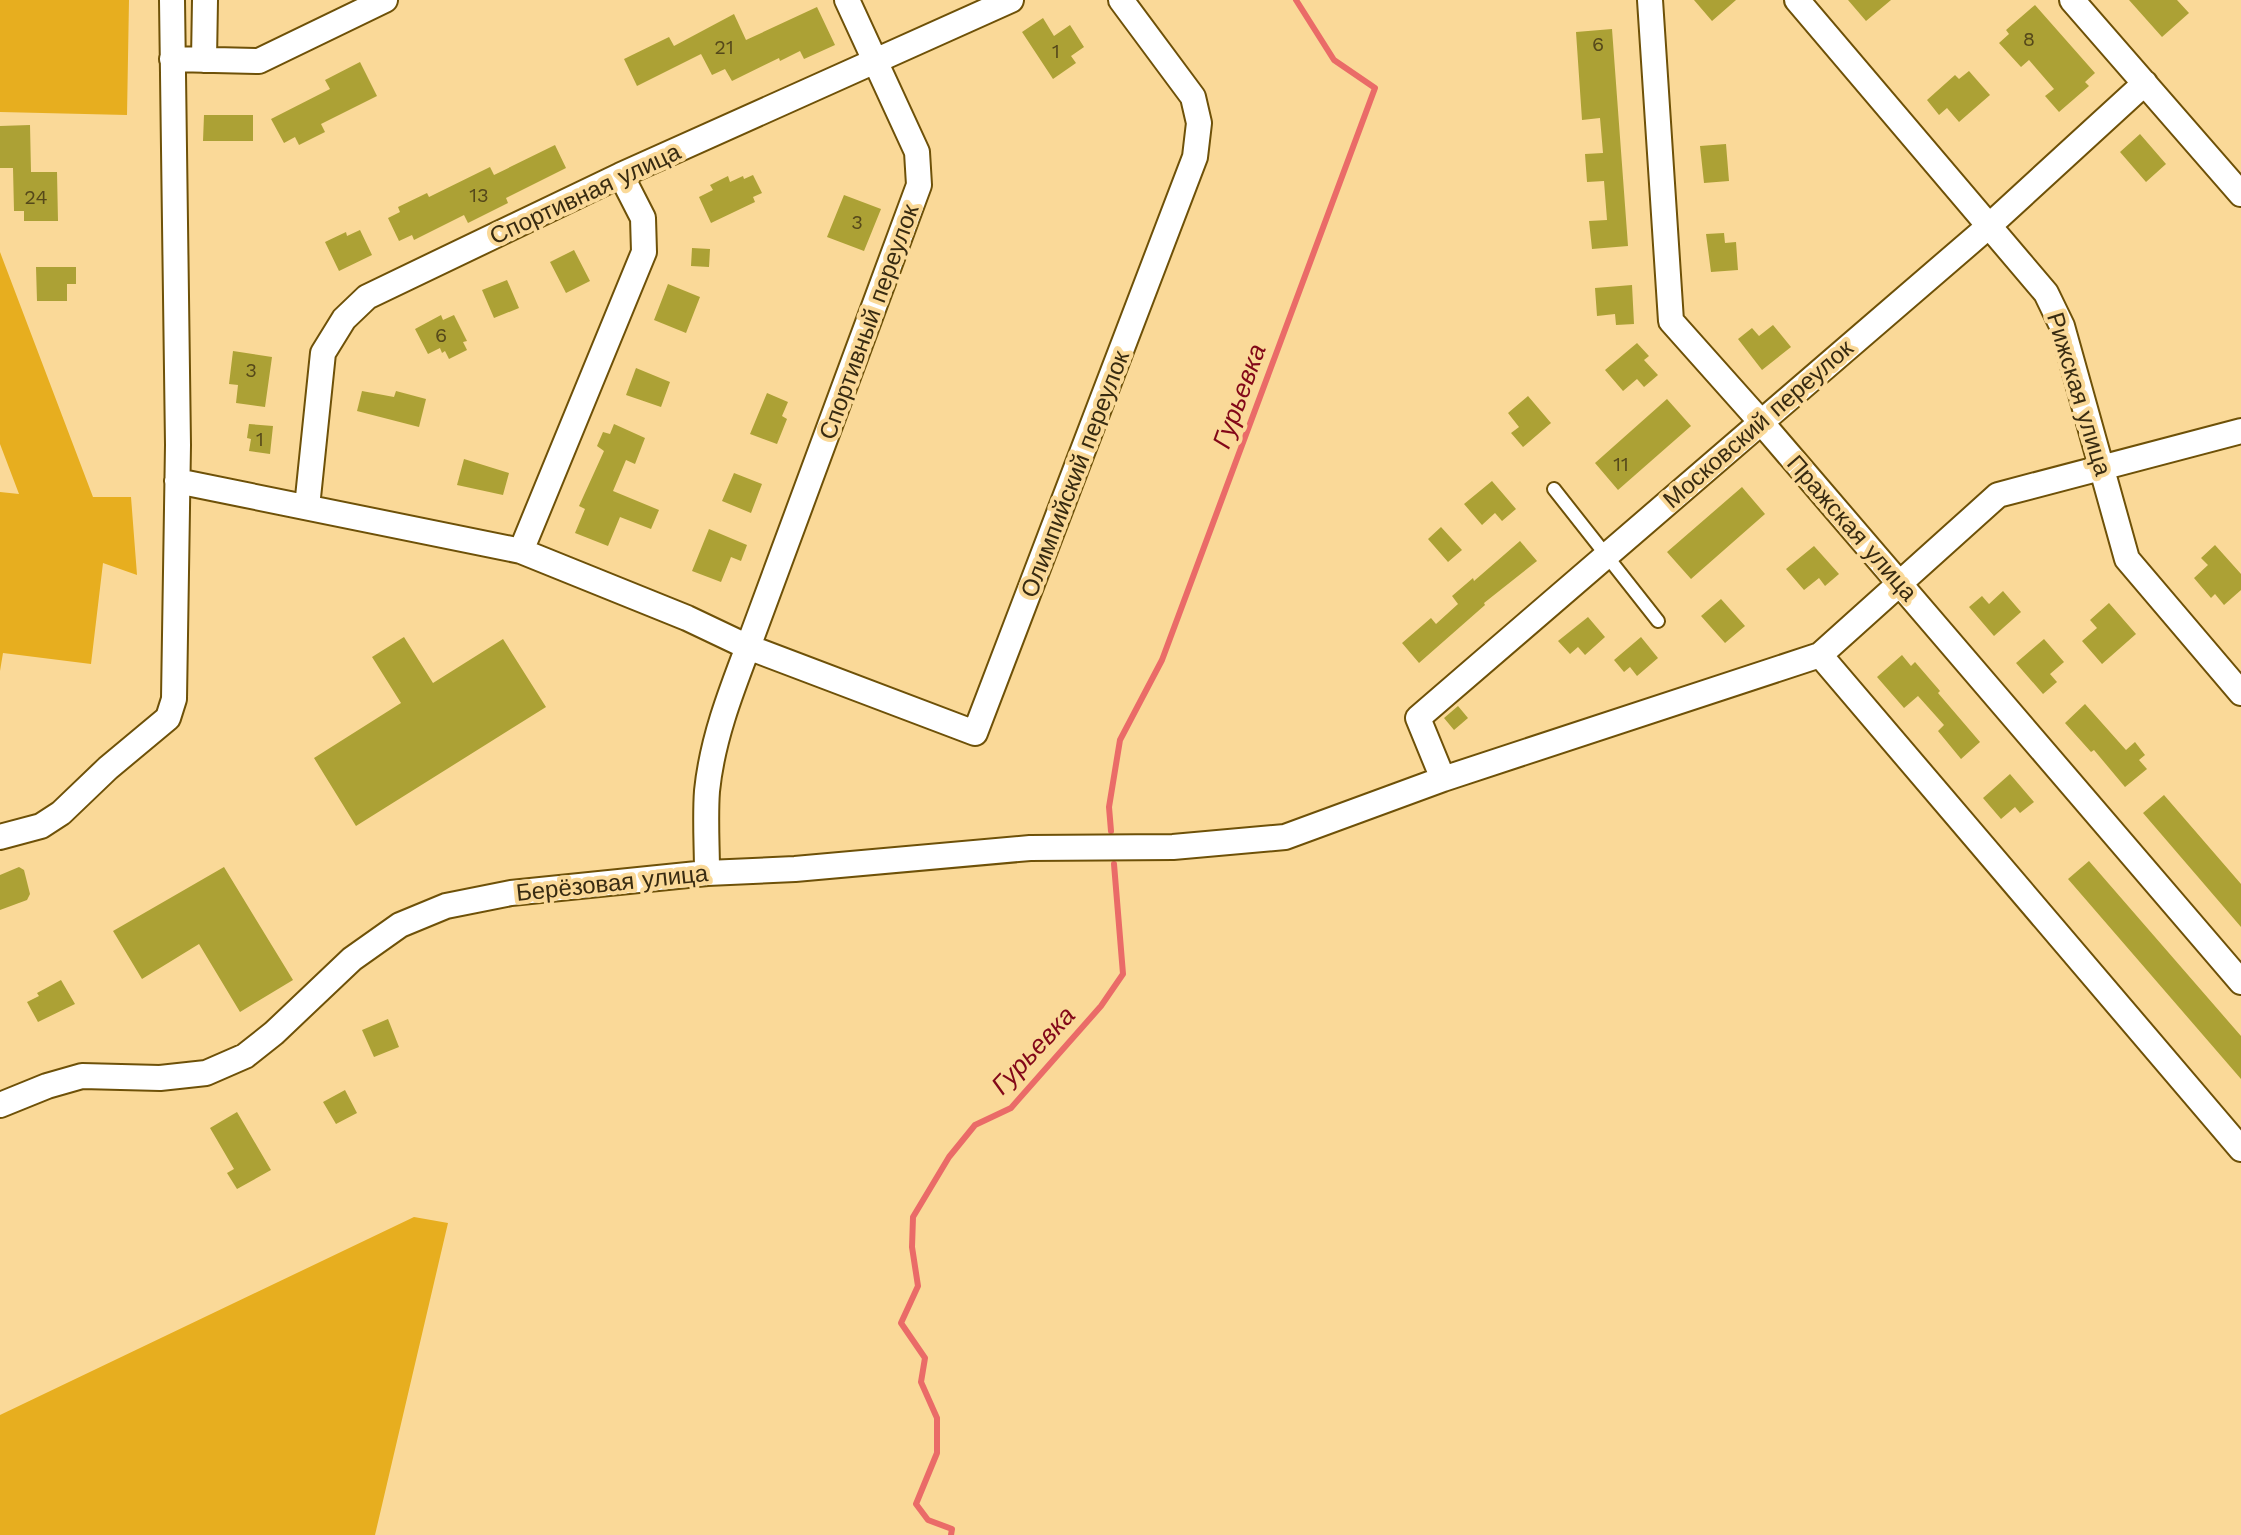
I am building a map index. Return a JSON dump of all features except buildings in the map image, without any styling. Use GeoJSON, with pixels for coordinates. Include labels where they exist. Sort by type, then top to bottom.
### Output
{"type":"FeatureCollection","features":[{"type":"Feature","properties":{"kind":"street"},"geometry":{"type":"LineString","coordinates":[[0,837],[41,826],[61,813],[108,768],[168,718],[174,699],[177,481],[172,0]]}},
{"type":"Feature","properties":{"kind":"street"},"geometry":{"type":"LineString","coordinates":[[204,60],[205,0]]}},
{"type":"Feature","properties":{"kind":"street"},"geometry":{"type":"LineString","coordinates":[[172,59],[259,61],[385,0]]}},
{"type":"Feature","properties":{"kind":"street","name":"Спортивный переулок"},"geometry":{"type":"LineString","coordinates":[[707,873],[707,793],[725,706],[919,185],[917,152],[847,0]]}},
{"type":"Feature","properties":{"kind":"street","name":"Спортивная улица"},"geometry":{"type":"LineString","coordinates":[[307,507],[323,353],[344,319],[367,297],[621,175],[1011,0]]}},
{"type":"Feature","properties":{"kind":"street","name":"Олимпийский переулок"},"geometry":{"type":"LineString","coordinates":[[748,647],[975,733],[1195,157],[1199,123],[1193,97],[1121,0]]}},
{"type":"Feature","properties":{"kind":"street","name":"Пражская улица"},"geometry":{"type":"LineString","coordinates":[[1650,0],[1671,321],[2241,982]]}},
{"type":"Feature","properties":{"kind":"street","name":"Рижская улица"},"geometry":{"type":"LineString","coordinates":[[1797,0],[2046,293],[2062,326],[2127,559],[2241,693]]}},
{"type":"Feature","properties":{"kind":"street"},"geometry":{"type":"LineString","coordinates":[[2072,0],[2241,194]]}},
{"type":"Feature","properties":{"kind":"street","name":"Московский переулок"},"geometry":{"type":"LineString","coordinates":[[1443,779],[1418,718],[1989,226],[2145,83]]}},
{"type":"Feature","properties":{"kind":"street"},"geometry":{"type":"LineString","coordinates":[[521,551],[644,252],[643,218],[621,175]]}},
{"type":"Feature","properties":{"kind":"street"},"geometry":{"type":"LineString","coordinates":[[2240,1144],[1820,655],[1998,495],[2241,431]]}},
{"type":"Feature","properties":{"kind":"street"},"geometry":{"type":"LineString","coordinates":[[177,481],[521,551],[687,618],[748,647]]}},
{"type":"Feature","properties":{"kind":"street","name":"Берёзовая улица"},"geometry":{"type":"LineString","coordinates":[[0,1105],[82,1076],[160,1078],[206,1073],[245,1056],[274,1033],[352,959],[400,925],[446,906],[511,893],[707,873],[795,869],[1030,848],[1173,847],[1285,837],[1443,779],[1820,655]]}},
{"type":"Feature","properties":{"kind":"lane"},"geometry":{"type":"LineString","coordinates":[[1554,489],[1658,621]]}},
{"type":"Feature","properties":{"kind":"shaded area"},"geometry":{"type":"Polygon","coordinates":[[[0,0],[129,0],[127,115],[0,112],[0,0]]]}},
{"type":"Feature","properties":{"kind":"shaded area"},"geometry":{"type":"Polygon","coordinates":[[[0,252],[93,497],[131,497],[137,575],[103,563],[91,664],[3,653],[0,671],[0,492],[19,494],[0,444],[0,252]]]}},
{"type":"Feature","properties":{"kind":"shaded area"},"geometry":{"type":"Polygon","coordinates":[[[414,1217],[448,1223],[375,1535],[0,1535],[0,1415],[414,1217]]]}},
{"type":"Feature","properties":{"kind":"waterway","name":"Гурьевка"},"geometry":{"type":"LineString","coordinates":[[1111,831],[1109,807],[1120,740],[1162,660],[1375,88],[1334,60],[1296,0]]}},
{"type":"Feature","properties":{"kind":"waterway","name":"Гурьевка"},"geometry":{"type":"LineString","coordinates":[[951,1535],[952,1529],[928,1520],[916,1504],[937,1453],[937,1418],[921,1382],[925,1358],[901,1323],[918,1286],[912,1247],[913,1217],[949,1157],[975,1125],[1011,1108],[1101,1006],[1123,974],[1114,864]]}}]}
